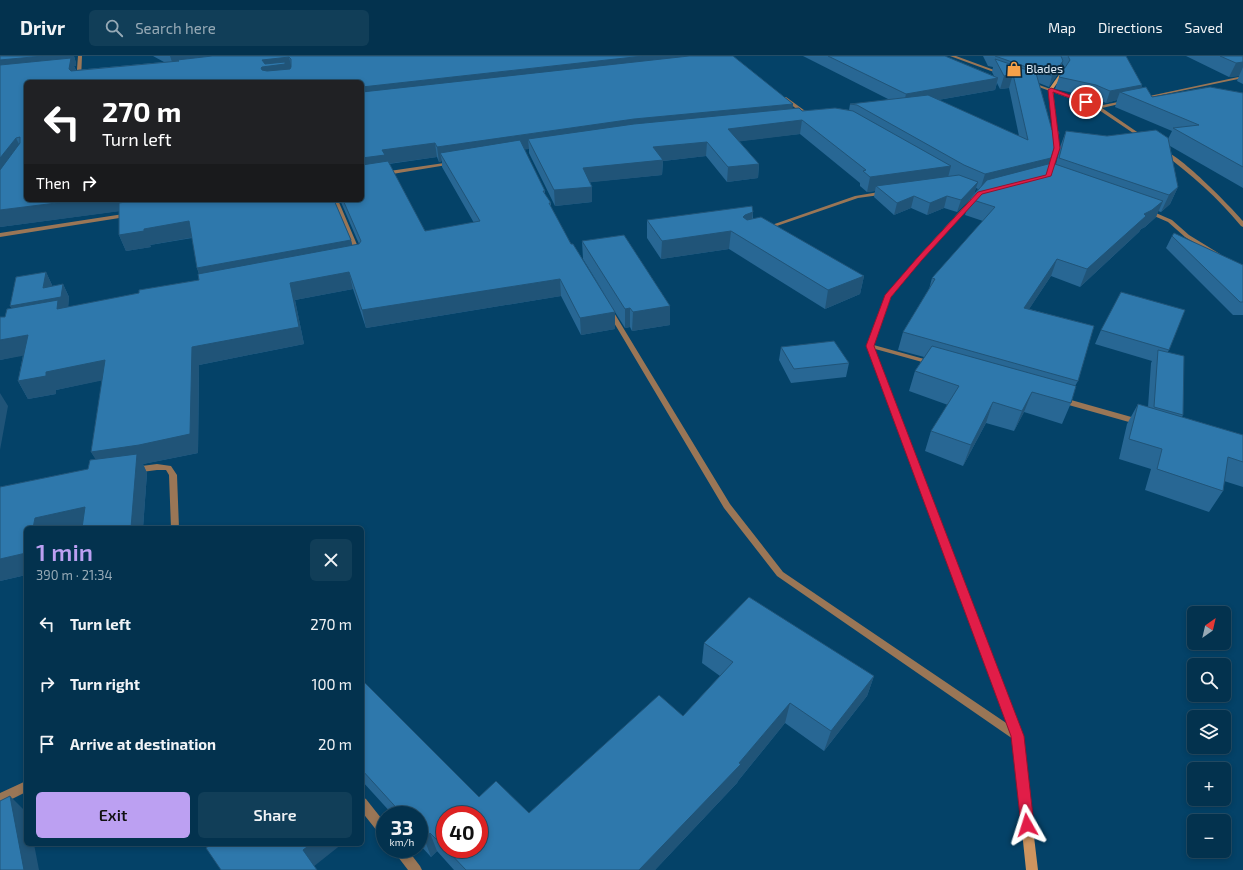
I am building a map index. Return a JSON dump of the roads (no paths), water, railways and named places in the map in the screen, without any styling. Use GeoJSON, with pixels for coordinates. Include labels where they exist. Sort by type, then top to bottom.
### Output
{"type":"FeatureCollection","features":[{"type":"Feature","properties":{"kind":"street"},"geometry":{"type":"LineString","coordinates":[[78,80],[80,56]]}},
{"type":"Feature","properties":{"kind":"street"},"geometry":{"type":"LineString","coordinates":[[952,56],[1006,75]]}},
{"type":"Feature","properties":{"kind":"street"},"geometry":{"type":"LineString","coordinates":[[1049,177],[1057,148],[1051,90],[1063,72],[1056,56]]}},
{"type":"Feature","properties":{"kind":"street"},"geometry":{"type":"LineString","coordinates":[[71,69],[79,68]]}},
{"type":"Feature","properties":{"kind":"street"},"geometry":{"type":"LineString","coordinates":[[1137,99],[1243,77]]}},
{"type":"Feature","properties":{"kind":"street"},"geometry":{"type":"LineString","coordinates":[[82,80],[87,79]]}},
{"type":"Feature","properties":{"kind":"street"},"geometry":{"type":"LineString","coordinates":[[1021,80],[1098,107],[1149,141]]}},
{"type":"Feature","properties":{"kind":"street"},"geometry":{"type":"LineString","coordinates":[[1192,87],[1199,90]]}},
{"type":"Feature","properties":{"kind":"street"},"geometry":{"type":"LineString","coordinates":[[778,93],[812,118],[804,118]]}},
{"type":"Feature","properties":{"kind":"street"},"geometry":{"type":"LineString","coordinates":[[1098,107],[1129,100]]}},
{"type":"Feature","properties":{"kind":"street"},"geometry":{"type":"LineString","coordinates":[[1155,146],[1187,167],[1228,206],[1243,225]]}},
{"type":"Feature","properties":{"kind":"street"},"geometry":{"type":"LineString","coordinates":[[364,177],[454,162]]}},
{"type":"Feature","properties":{"kind":"street"},"geometry":{"type":"LineString","coordinates":[[761,230],[857,197],[888,193]]}},
{"type":"Feature","properties":{"kind":"street"},"geometry":{"type":"LineString","coordinates":[[980,193],[920,258],[888,297],[870,346],[1018,736],[1032,870]]}},
{"type":"Feature","properties":{"kind":"street"},"geometry":{"type":"LineString","coordinates":[[336,202],[360,258],[352,259]]}},
{"type":"Feature","properties":{"kind":"street"},"geometry":{"type":"LineString","coordinates":[[1138,207],[1160,215],[1170,221],[1187,236],[1224,259]]}},
{"type":"Feature","properties":{"kind":"street"},"geometry":{"type":"LineString","coordinates":[[0,235],[137,214]]}},
{"type":"Feature","properties":{"kind":"street"},"geometry":{"type":"LineString","coordinates":[[605,303],[727,506],[780,574],[1018,736]]}},
{"type":"Feature","properties":{"kind":"street"},"geometry":{"type":"LineString","coordinates":[[870,346],[943,366]]}},
{"type":"Feature","properties":{"kind":"street"},"geometry":{"type":"LineString","coordinates":[[1056,398],[1146,425]]}},
{"type":"Feature","properties":{"kind":"street"},"geometry":{"type":"LineString","coordinates":[[128,471],[157,467],[168,468],[173,474],[175,526]]}},
{"type":"Feature","properties":{"kind":"street"},"geometry":{"type":"LineString","coordinates":[[0,799],[24,787]]}},
{"type":"Feature","properties":{"kind":"street"},"geometry":{"type":"LineString","coordinates":[[364,806],[376,821]]}},
{"type":"Feature","properties":{"kind":"street"},"geometry":{"type":"LineString","coordinates":[[406,858],[416,870]]}},
{"type":"Feature","properties":{"kind":"place","name":"Blades"},"geometry":{"type":"Point","coordinates":[1014,69]}}]}
